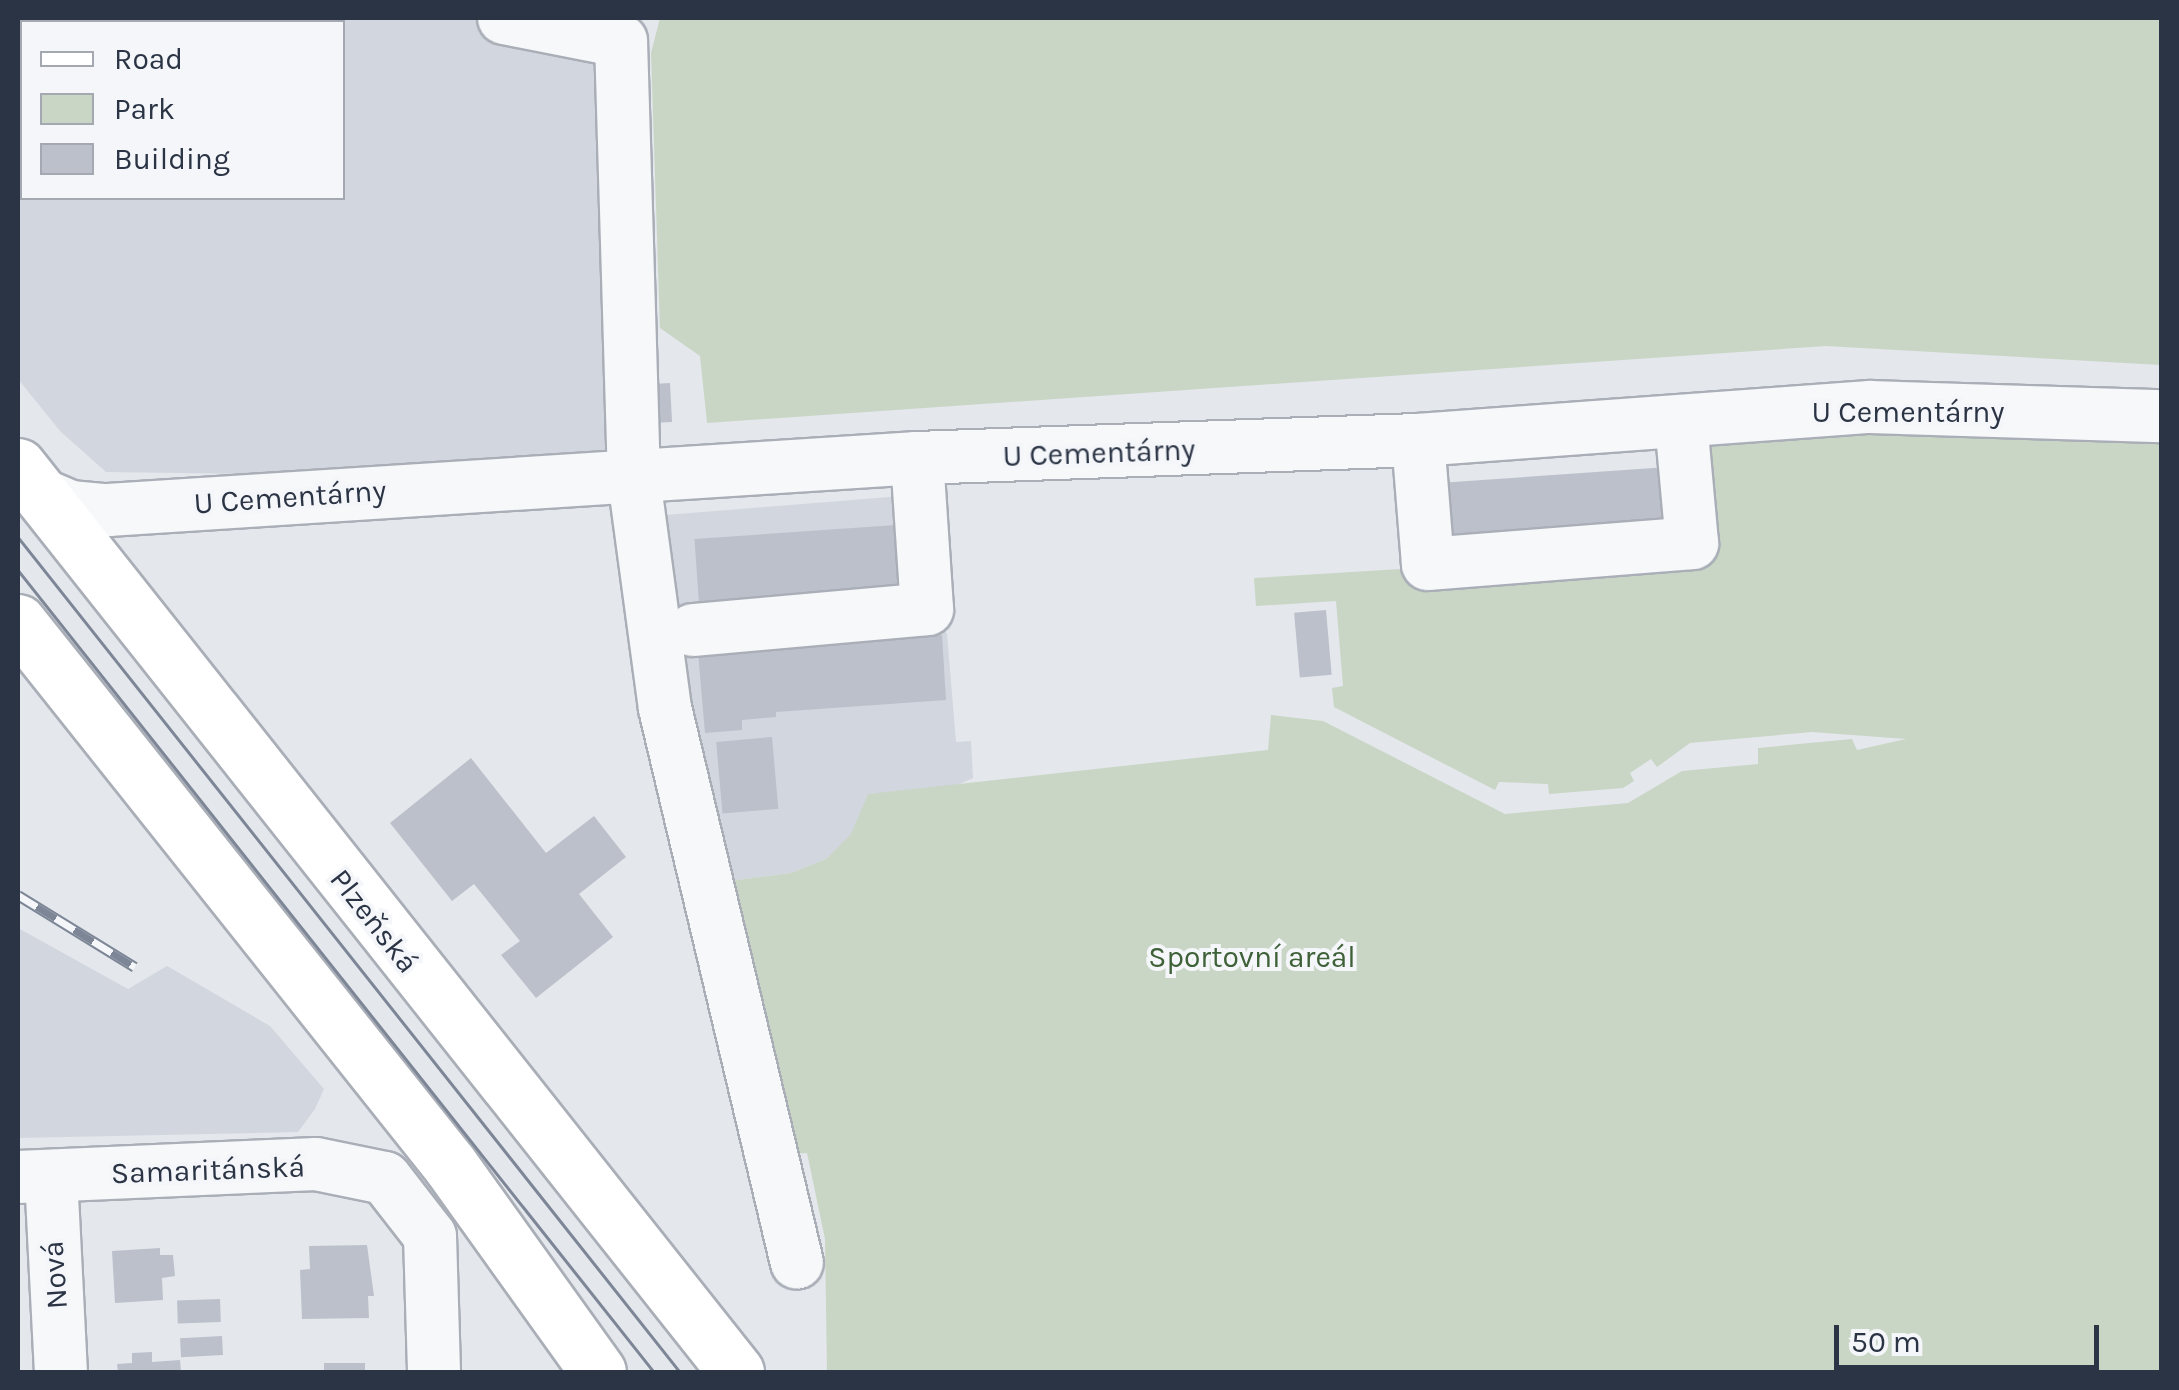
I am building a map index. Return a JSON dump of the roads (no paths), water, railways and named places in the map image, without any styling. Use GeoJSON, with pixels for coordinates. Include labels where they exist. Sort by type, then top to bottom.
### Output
{"type":"FeatureCollection","features":[{"type":"Feature","properties":{"kind":"main road","name":"Plzeňská"},"geometry":{"type":"LineString","coordinates":[[29,480],[736,1372]]}},
{"type":"Feature","properties":{"kind":"main road"},"geometry":{"type":"LineString","coordinates":[[18,622],[450,1165],[598,1372]]}},
{"type":"Feature","properties":{"kind":"street"},"geometry":{"type":"LineString","coordinates":[[504,18],[623,45],[634,479],[665,708],[797,1263]]}},
{"type":"Feature","properties":{"kind":"street","name":"U Cementárny"},"geometry":{"type":"LineString","coordinates":[[29,480],[70,507],[108,510],[324,492],[634,479],[917,458],[1418,440],[1870,407],[2162,416]]}},
{"type":"Feature","properties":{"kind":"street"},"geometry":{"type":"LineString","coordinates":[[1418,440],[1428,564],[1692,543],[1681,421]]}},
{"type":"Feature","properties":{"kind":"street"},"geometry":{"type":"LineString","coordinates":[[693,630],[927,609],[917,458]]}},
{"type":"Feature","properties":{"kind":"street","name":"Samaritánská"},"geometry":{"type":"LineString","coordinates":[[34,1177],[316,1164],[385,1178],[430,1236],[434,1372]]}},
{"type":"Feature","properties":{"kind":"street","name":"Nová"},"geometry":{"type":"LineString","coordinates":[[34,1177],[61,1372]]}},
{"type":"Feature","properties":{"kind":"tram line"},"geometry":{"type":"LineString","coordinates":[[18,537],[680,1372]]}},
{"type":"Feature","properties":{"kind":"tram line"},"geometry":{"type":"LineString","coordinates":[[18,570],[654,1372]]}},
{"type":"Feature","properties":{"kind":"railway"},"geometry":{"type":"LineString","coordinates":[[18,895],[135,967]]}},
{"type":"Feature","properties":{"kind":"park label","name":"Sportovní areál"},"geometry":{"type":"Point","coordinates":[1252,957]}}]}
